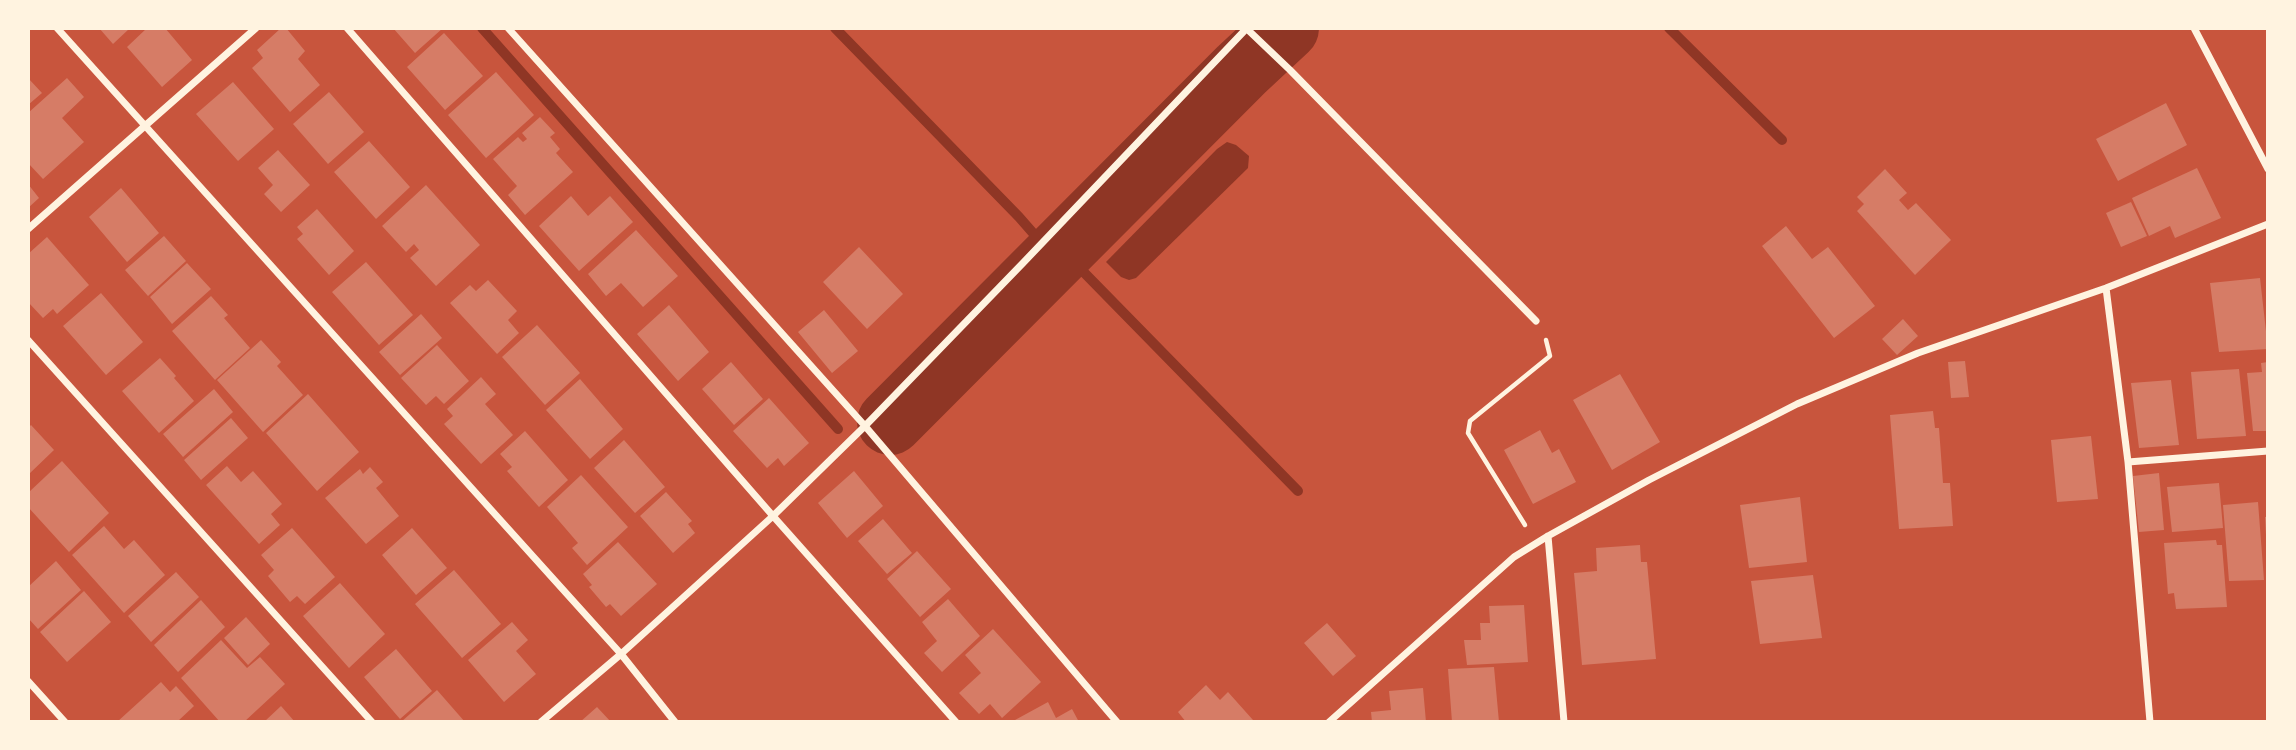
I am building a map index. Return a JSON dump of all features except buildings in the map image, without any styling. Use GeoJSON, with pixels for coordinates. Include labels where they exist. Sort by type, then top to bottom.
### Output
{"type":"FeatureCollection","features":[{"type":"Feature","properties":{"kind":"street"},"geometry":{"type":"LineString","coordinates":[[57,28],[621,654],[675,722]]}},
{"type":"Feature","properties":{"kind":"street"},"geometry":{"type":"LineString","coordinates":[[28,229],[256,28]]}},
{"type":"Feature","properties":{"kind":"street"},"geometry":{"type":"LineString","coordinates":[[347,28],[956,722]]}},
{"type":"Feature","properties":{"kind":"street"},"geometry":{"type":"LineString","coordinates":[[508,28],[864,426],[1117,722]]}},
{"type":"Feature","properties":{"kind":"street"},"geometry":{"type":"LineString","coordinates":[[541,722],[621,654],[773,516],[864,426],[1247,28],[1536,321]]}},
{"type":"Feature","properties":{"kind":"street"},"geometry":{"type":"LineString","coordinates":[[2194,28],[2268,169]]}},
{"type":"Feature","properties":{"kind":"street"},"geometry":{"type":"LineString","coordinates":[[1329,722],[1514,557],[1649,480],[1797,404],[1918,353],[2106,288],[2268,224]]}},
{"type":"Feature","properties":{"kind":"street"},"geometry":{"type":"LineString","coordinates":[[2106,288],[2129,462],[2150,722]]}},
{"type":"Feature","properties":{"kind":"street"},"geometry":{"type":"LineString","coordinates":[[28,341],[372,722]]}},
{"type":"Feature","properties":{"kind":"street"},"geometry":{"type":"LineString","coordinates":[[2129,462],[2268,451]]}},
{"type":"Feature","properties":{"kind":"street"},"geometry":{"type":"LineString","coordinates":[[1548,536],[1564,722]]}},
{"type":"Feature","properties":{"kind":"street"},"geometry":{"type":"LineString","coordinates":[[28,681],[65,722]]}},
{"type":"Feature","properties":{"kind":"path"},"geometry":{"type":"LineString","coordinates":[[1536,321],[1543,323],[1550,356],[1470,421],[1468,433],[1537,543]]}},
{"type":"Feature","properties":{"kind":"shaded area"},"geometry":{"type":"Polygon","coordinates":[[[1227,142],[1236,145],[1249,156],[1248,168],[1136,278],[1129,280],[1121,277],[1106,262],[1227,142]]]}},
{"type":"Feature","properties":{"kind":"waterway"},"geometry":{"type":"LineString","coordinates":[[482,28],[838,429]]}},
{"type":"Feature","properties":{"kind":"waterway"},"geometry":{"type":"LineString","coordinates":[[835,28],[1019,217],[1054,257]]}},
{"type":"Feature","properties":{"kind":"waterway"},"geometry":{"type":"LineString","coordinates":[[890,422],[1286,28]]}},
{"type":"Feature","properties":{"kind":"waterway"},"geometry":{"type":"LineString","coordinates":[[1669,28],[1782,140]]}},
{"type":"Feature","properties":{"kind":"waterway"},"geometry":{"type":"LineString","coordinates":[[1062,250],[1298,491]]}}]}
